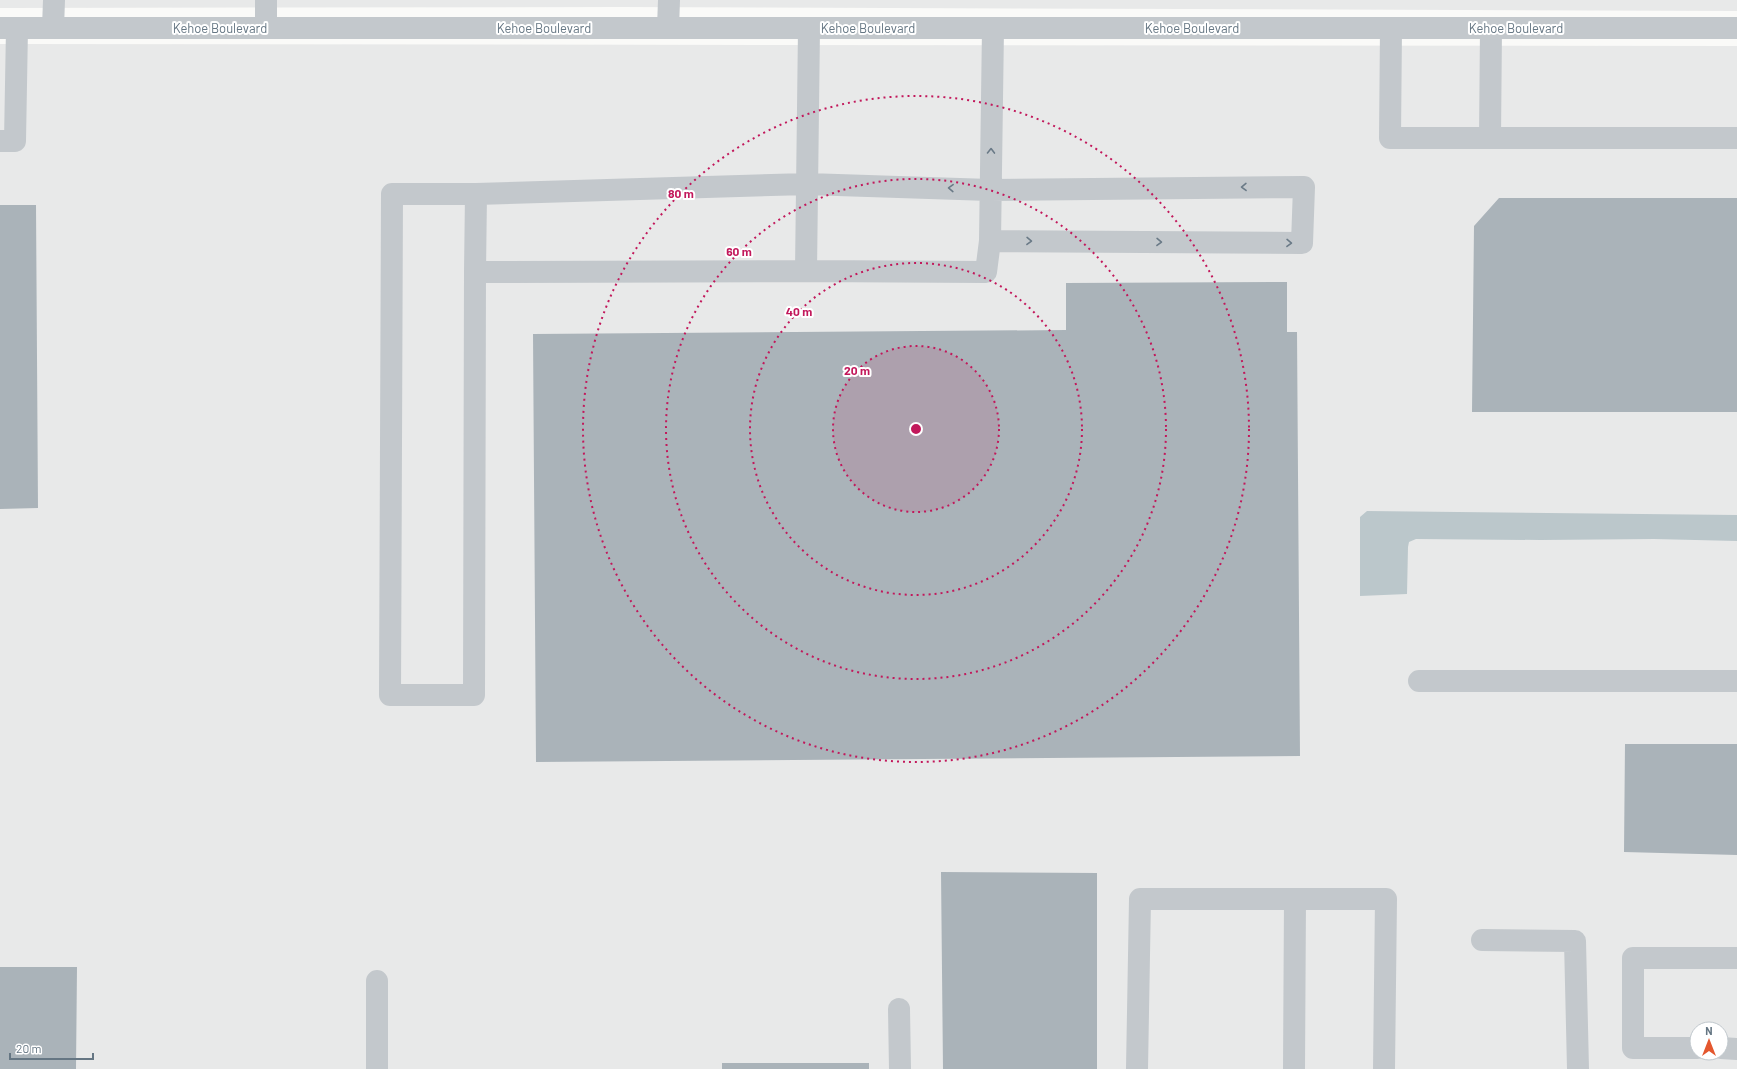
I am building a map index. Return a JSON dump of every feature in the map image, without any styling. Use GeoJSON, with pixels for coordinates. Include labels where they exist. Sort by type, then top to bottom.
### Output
{"type":"FeatureCollection","features":[{"type":"Feature","properties":{"kind":"street"},"geometry":{"type":"LineString","coordinates":[[53,28],[54,0]]}},
{"type":"Feature","properties":{"kind":"street"},"geometry":{"type":"LineString","coordinates":[[266,0],[266,28]]}},
{"type":"Feature","properties":{"kind":"street"},"geometry":{"type":"LineString","coordinates":[[668,28],[669,0]]}},
{"type":"Feature","properties":{"kind":"street"},"geometry":{"type":"LineString","coordinates":[[0,141],[15,141],[8,28]]}},
{"type":"Feature","properties":{"kind":"street","name":"Kehoe Boulevard"},"geometry":{"type":"LineString","coordinates":[[8,28],[1737,28]]}},
{"type":"Feature","properties":{"kind":"street"},"geometry":{"type":"LineString","coordinates":[[806,271],[809,28]]}},
{"type":"Feature","properties":{"kind":"street"},"geometry":{"type":"LineString","coordinates":[[475,272],[986,272],[990,240],[993,28]]}},
{"type":"Feature","properties":{"kind":"street"},"geometry":{"type":"LineString","coordinates":[[1391,28],[1390,138],[1737,138]]}},
{"type":"Feature","properties":{"kind":"street"},"geometry":{"type":"LineString","coordinates":[[1490,138],[1492,28]]}},
{"type":"Feature","properties":{"kind":"street"},"geometry":{"type":"LineString","coordinates":[[476,194],[474,694],[390,694],[392,194],[476,194],[807,184],[990,190],[1304,187],[1302,243],[990,240]]}},
{"type":"Feature","properties":{"kind":"street"},"geometry":{"type":"LineString","coordinates":[[1419,681],[1737,681]]}},
{"type":"Feature","properties":{"kind":"street"},"geometry":{"type":"LineString","coordinates":[[1137,1069],[1140,899],[1386,899],[1384,1069]]}},
{"type":"Feature","properties":{"kind":"street"},"geometry":{"type":"LineString","coordinates":[[1294,1069],[1295,899]]}},
{"type":"Feature","properties":{"kind":"street"},"geometry":{"type":"LineString","coordinates":[[1482,940],[1575,941],[1578,1069]]}},
{"type":"Feature","properties":{"kind":"street"},"geometry":{"type":"LineString","coordinates":[[1689,1048],[1633,1048],[1633,958],[1737,958]]}},
{"type":"Feature","properties":{"kind":"street"},"geometry":{"type":"LineString","coordinates":[[377,981],[377,1069]]}},
{"type":"Feature","properties":{"kind":"street"},"geometry":{"type":"LineString","coordinates":[[899,1009],[900,1069]]}},
{"type":"Feature","properties":{"kind":"shaded area"},"geometry":{"type":"Polygon","coordinates":[[[0,0],[1737,0],[1737,11],[619,7],[0,8],[0,0]]]}},
{"type":"Feature","properties":{"kind":"shaded area"},"geometry":{"type":"Polygon","coordinates":[[[0,44],[1737,46],[1737,1069],[0,1069],[0,44]]]}},
{"type":"Feature","properties":{"kind":"shaded area"},"geometry":{"type":"Polygon","coordinates":[[[1367,511],[1737,515],[1737,541],[1654,539],[1416,539],[1409,542],[1408,547],[1407,594],[1360,596],[1360,517],[1367,511]]]}},
{"type":"Feature","properties":{"kind":"building"},"geometry":{"type":"Polygon","coordinates":[[[1499,198],[1737,198],[1737,412],[1472,412],[1474,226],[1499,198]]]}},
{"type":"Feature","properties":{"kind":"building"},"geometry":{"type":"Polygon","coordinates":[[[0,205],[36,205],[38,508],[0,509],[0,205]]]}},
{"type":"Feature","properties":{"kind":"building"},"geometry":{"type":"Polygon","coordinates":[[[1287,282],[1287,332],[1297,332],[1300,756],[536,762],[533,334],[1066,330],[1066,283],[1287,282]]]}},
{"type":"Feature","properties":{"kind":"building"},"geometry":{"type":"Polygon","coordinates":[[[1625,744],[1737,744],[1737,855],[1624,852],[1625,744]]]}},
{"type":"Feature","properties":{"kind":"building"},"geometry":{"type":"Polygon","coordinates":[[[941,872],[1097,873],[1097,1069],[943,1069],[941,872]]]}},
{"type":"Feature","properties":{"kind":"building"},"geometry":{"type":"Polygon","coordinates":[[[0,967],[77,967],[76,1069],[0,1069],[0,967]]]}},
{"type":"Feature","properties":{"kind":"building"},"geometry":{"type":"Polygon","coordinates":[[[722,1063],[869,1063],[869,1069],[722,1069],[722,1063]]]}}]}
